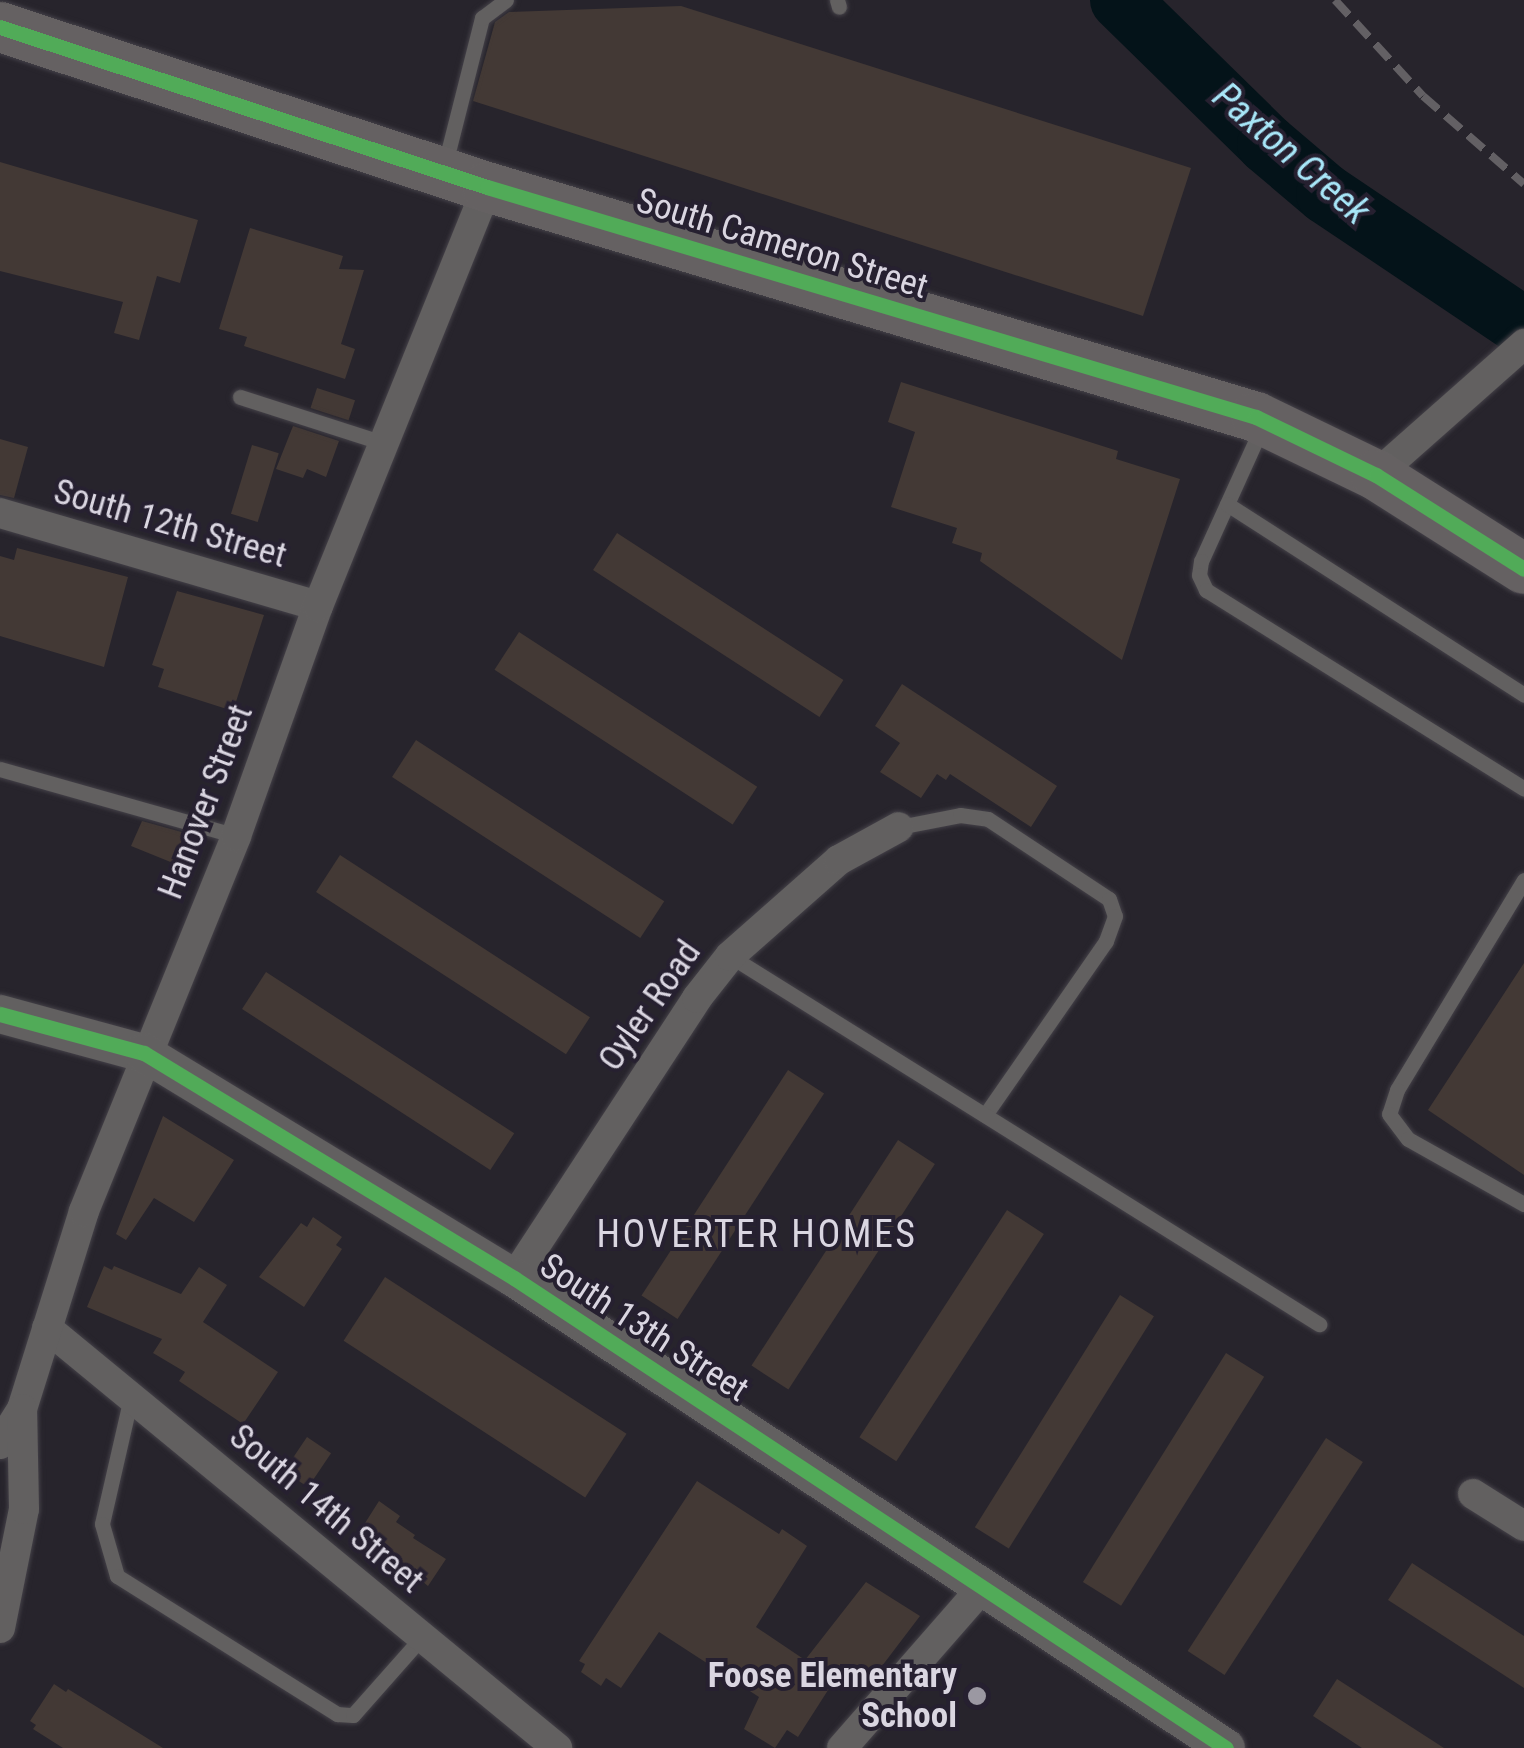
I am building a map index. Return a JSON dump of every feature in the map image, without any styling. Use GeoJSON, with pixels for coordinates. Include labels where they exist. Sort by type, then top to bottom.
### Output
{"type":"FeatureCollection","features":[{"type":"Feature","properties":{"kind":"main road","name":"South Cameron Street"},"geometry":{"type":"LineString","coordinates":[[0,28],[465,180],[1264,421],[1376,474],[1524,569]]}},
{"type":"Feature","properties":{"kind":"street","name":"Hanover Street"},"geometry":{"type":"LineString","coordinates":[[0,1444],[11,1406],[47,1328],[84,1211],[144,1053],[236,836],[318,606],[383,443],[465,180]]}},
{"type":"Feature","properties":{"kind":"street"},"geometry":{"type":"LineString","coordinates":[[1376,474],[1521,346]]}},
{"type":"Feature","properties":{"kind":"street","name":"South 12th Street"},"geometry":{"type":"LineString","coordinates":[[0,514],[318,606]]}},
{"type":"Feature","properties":{"kind":"street","name":"Oyler Road"},"geometry":{"type":"LineString","coordinates":[[514,1278],[697,998],[730,956],[839,860],[900,827]]}},
{"type":"Feature","properties":{"kind":"street","name":"South 13th Street"},"geometry":{"type":"LineString","coordinates":[[0,1014],[144,1053],[514,1278],[1226,1748]]}},
{"type":"Feature","properties":{"kind":"street","name":"South 14th Street"},"geometry":{"type":"LineString","coordinates":[[47,1328],[557,1748]]}},
{"type":"Feature","properties":{"kind":"street"},"geometry":{"type":"LineString","coordinates":[[0,1628],[24,1508],[11,1406]]}},
{"type":"Feature","properties":{"kind":"street"},"geometry":{"type":"LineString","coordinates":[[1473,1494],[1524,1526]]}},
{"type":"Feature","properties":{"kind":"street"},"geometry":{"type":"LineString","coordinates":[[842,1748],[983,1587]]}},
{"type":"Feature","properties":{"kind":"lane"},"geometry":{"type":"LineString","coordinates":[[465,180],[482,18],[506,0]]}},
{"type":"Feature","properties":{"kind":"lane"},"geometry":{"type":"LineString","coordinates":[[240,397],[383,443]]}},
{"type":"Feature","properties":{"kind":"lane"},"geometry":{"type":"LineString","coordinates":[[1264,421],[1200,561],[1199,575],[1206,590],[1524,789]]}},
{"type":"Feature","properties":{"kind":"lane"},"geometry":{"type":"LineString","coordinates":[[1227,504],[1524,695]]}},
{"type":"Feature","properties":{"kind":"lane"},"geometry":{"type":"LineString","coordinates":[[0,770],[236,836]]}},
{"type":"Feature","properties":{"kind":"lane"},"geometry":{"type":"LineString","coordinates":[[900,827],[960,815],[988,819],[1109,899],[1115,916],[1106,942],[985,1115]]}},
{"type":"Feature","properties":{"kind":"lane"},"geometry":{"type":"LineString","coordinates":[[1524,880],[1397,1090],[1389,1114],[1408,1138],[1524,1204]]}},
{"type":"Feature","properties":{"kind":"lane"},"geometry":{"type":"LineString","coordinates":[[730,956],[1319,1324]]}},
{"type":"Feature","properties":{"kind":"lane"},"geometry":{"type":"LineString","coordinates":[[131,1397],[102,1524],[117,1576],[336,1714],[353,1715],[422,1637]]}},
{"type":"Feature","properties":{"kind":"building"},"geometry":{"type":"Polygon","coordinates":[[[681,6],[1191,168],[1143,316],[473,101],[495,22],[509,12],[681,6]]]}},
{"type":"Feature","properties":{"kind":"building"},"geometry":{"type":"Polygon","coordinates":[[[0,162],[198,220],[180,283],[157,276],[139,340],[114,333],[123,302],[0,271],[0,162]]]}},
{"type":"Feature","properties":{"kind":"building"},"geometry":{"type":"Polygon","coordinates":[[[250,228],[343,256],[339,269],[364,270],[341,344],[355,349],[345,379],[244,346],[247,337],[219,329],[250,228]]]}},
{"type":"Feature","properties":{"kind":"building"},"geometry":{"type":"Polygon","coordinates":[[[901,382],[1118,451],[1116,459],[1180,479],[1122,660],[980,561],[982,553],[952,543],[957,528],[891,507],[915,432],[888,422],[901,382]]]}},
{"type":"Feature","properties":{"kind":"building"},"geometry":{"type":"Polygon","coordinates":[[[317,388],[355,400],[349,420],[311,408],[317,388]]]}},
{"type":"Feature","properties":{"kind":"building"},"geometry":{"type":"Polygon","coordinates":[[[293,426],[339,441],[326,477],[307,469],[303,478],[276,469],[293,426]]]}},
{"type":"Feature","properties":{"kind":"building"},"geometry":{"type":"Polygon","coordinates":[[[0,439],[28,447],[14,498],[0,495],[0,439]]]}},
{"type":"Feature","properties":{"kind":"building"},"geometry":{"type":"Polygon","coordinates":[[[252,445],[279,453],[258,522],[231,514],[252,445]]]}},
{"type":"Feature","properties":{"kind":"building"},"geometry":{"type":"Polygon","coordinates":[[[617,533],[843,680],[819,717],[593,570],[617,533]]]}},
{"type":"Feature","properties":{"kind":"building"},"geometry":{"type":"Polygon","coordinates":[[[17,548],[128,577],[104,667],[0,636],[0,556],[14,560],[17,548]]]}},
{"type":"Feature","properties":{"kind":"building"},"geometry":{"type":"Polygon","coordinates":[[[177,591],[264,615],[233,711],[158,687],[164,669],[152,665],[177,591]]]}},
{"type":"Feature","properties":{"kind":"building"},"geometry":{"type":"Polygon","coordinates":[[[519,632],[757,787],[733,824],[494,670],[519,632]]]}},
{"type":"Feature","properties":{"kind":"building"},"geometry":{"type":"Polygon","coordinates":[[[902,684],[1057,786],[1031,827],[950,774],[946,780],[937,774],[921,798],[880,772],[900,743],[875,726],[902,684]]]}},
{"type":"Feature","properties":{"kind":"building"},"geometry":{"type":"Polygon","coordinates":[[[416,740],[664,901],[640,938],[392,777],[416,740]]]}},
{"type":"Feature","properties":{"kind":"building"},"geometry":{"type":"Polygon","coordinates":[[[142,821],[185,833],[173,863],[131,846],[142,821]]]}},
{"type":"Feature","properties":{"kind":"building"},"geometry":{"type":"Polygon","coordinates":[[[340,855],[590,1017],[566,1054],[316,892],[340,855]]]}},
{"type":"Feature","properties":{"kind":"building"},"geometry":{"type":"Polygon","coordinates":[[[1524,963],[1524,1175],[1428,1110],[1524,963]]]}},
{"type":"Feature","properties":{"kind":"building"},"geometry":{"type":"Polygon","coordinates":[[[266,972],[514,1133],[490,1170],[242,1009],[266,972]]]}},
{"type":"Feature","properties":{"kind":"building"},"geometry":{"type":"Polygon","coordinates":[[[788,1070],[824,1093],[678,1319],[641,1296],[788,1070]]]}},
{"type":"Feature","properties":{"kind":"building"},"geometry":{"type":"Polygon","coordinates":[[[163,1116],[234,1160],[194,1222],[154,1198],[126,1240],[116,1234],[163,1116]]]}},
{"type":"Feature","properties":{"kind":"building"},"geometry":{"type":"Polygon","coordinates":[[[898,1140],[935,1164],[788,1390],[751,1366],[898,1140]]]}},
{"type":"Feature","properties":{"kind":"building"},"geometry":{"type":"Polygon","coordinates":[[[1007,1210],[1044,1234],[896,1461],[859,1437],[1007,1210]]]}},
{"type":"Feature","properties":{"kind":"building"},"geometry":{"type":"Polygon","coordinates":[[[313,1217],[342,1237],[336,1245],[342,1249],[304,1307],[259,1277],[301,1223],[307,1227],[313,1217]]]}},
{"type":"Feature","properties":{"kind":"building"},"geometry":{"type":"Polygon","coordinates":[[[104,1266],[112,1270],[114,1266],[181,1294],[199,1267],[227,1285],[203,1322],[278,1372],[243,1424],[179,1381],[185,1372],[153,1353],[162,1339],[87,1307],[104,1266]]]}},
{"type":"Feature","properties":{"kind":"building"},"geometry":{"type":"Polygon","coordinates":[[[385,1277],[627,1434],[585,1498],[344,1341],[385,1277]]]}},
{"type":"Feature","properties":{"kind":"building"},"geometry":{"type":"Polygon","coordinates":[[[1120,1295],[1154,1316],[1009,1549],[975,1527],[1120,1295]]]}},
{"type":"Feature","properties":{"kind":"building"},"geometry":{"type":"Polygon","coordinates":[[[1226,1353],[1264,1377],[1121,1606],[1083,1582],[1226,1353]]]}},
{"type":"Feature","properties":{"kind":"building"},"geometry":{"type":"Polygon","coordinates":[[[307,1437],[331,1453],[308,1487],[284,1471],[307,1437]]]}},
{"type":"Feature","properties":{"kind":"building"},"geometry":{"type":"Polygon","coordinates":[[[1326,1438],[1363,1462],[1225,1675],[1188,1651],[1326,1438]]]}},
{"type":"Feature","properties":{"kind":"building"},"geometry":{"type":"Polygon","coordinates":[[[697,1481],[779,1534],[782,1529],[807,1546],[756,1627],[805,1660],[866,1582],[920,1616],[863,1691],[839,1673],[798,1737],[787,1730],[775,1748],[744,1729],[759,1697],[659,1632],[621,1688],[606,1678],[601,1686],[581,1672],[585,1664],[579,1661],[697,1481]]]}},
{"type":"Feature","properties":{"kind":"building"},"geometry":{"type":"Polygon","coordinates":[[[379,1501],[400,1516],[396,1522],[415,1535],[413,1538],[446,1559],[428,1586],[360,1531],[379,1501]]]}},
{"type":"Feature","properties":{"kind":"building"},"geometry":{"type":"Polygon","coordinates":[[[1412,1563],[1524,1636],[1524,1688],[1388,1600],[1412,1563]]]}},
{"type":"Feature","properties":{"kind":"building"},"geometry":{"type":"Polygon","coordinates":[[[1337,1679],[1444,1748],[1362,1748],[1313,1716],[1337,1679]]]}},
{"type":"Feature","properties":{"kind":"building"},"geometry":{"type":"Polygon","coordinates":[[[54,1684],[163,1748],[63,1748],[33,1729],[36,1725],[30,1721],[54,1684]]]}},
{"type":"Feature","properties":{"kind":"waterway","name":"Paxton Creek"},"geometry":{"type":"LineString","coordinates":[[1120,0],[1267,144],[1326,194],[1524,327]]}},
{"type":"Feature","properties":{"kind":"railway"},"geometry":{"type":"LineString","coordinates":[[1335,0],[1423,96],[1524,184]]}},
{"type":"Feature","properties":{"kind":"cycle path"},"geometry":{"type":"LineString","coordinates":[[0,27],[487,187],[1256,417],[1376,475],[1524,569]]}},
{"type":"Feature","properties":{"kind":"cycle path"},"geometry":{"type":"LineString","coordinates":[[0,1014],[144,1053],[514,1278],[1226,1748]]}},
{"type":"Feature","properties":{"kind":"place","name":"Foose Elementary School"},"geometry":{"type":"Point","coordinates":[977,1696]}},
{"type":"Feature","properties":{"kind":"district","name":"HOVERTER HOMES"},"geometry":{"type":"Point","coordinates":[757,1235]}}]}
